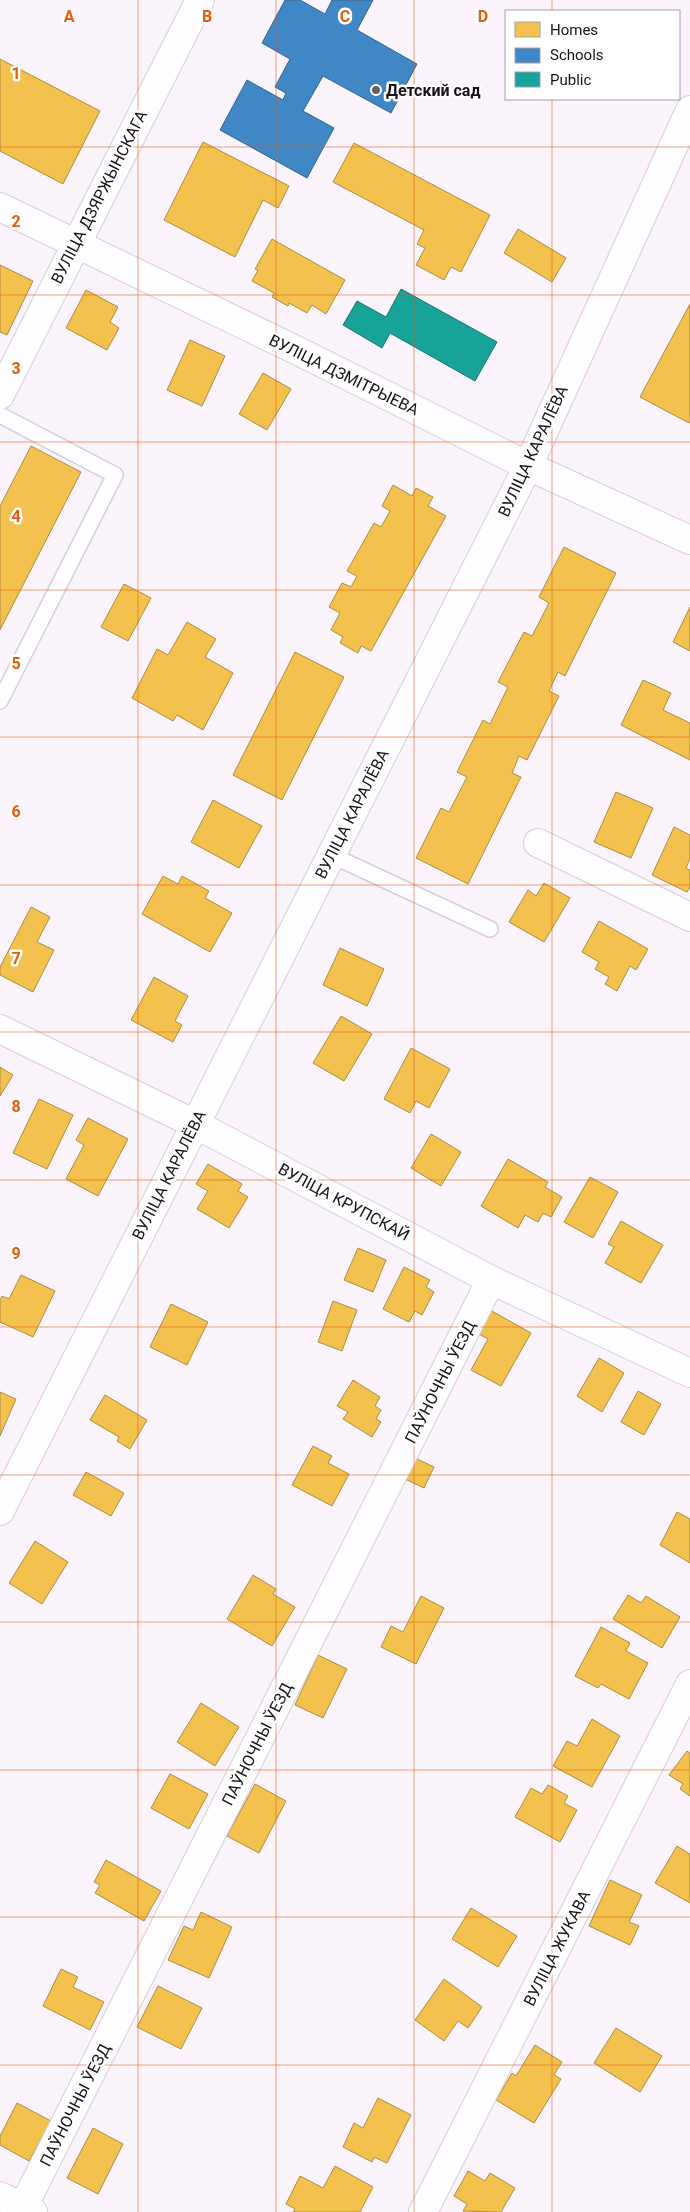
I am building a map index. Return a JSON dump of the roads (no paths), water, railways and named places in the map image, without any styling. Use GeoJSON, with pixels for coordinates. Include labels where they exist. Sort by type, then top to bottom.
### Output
{"type":"FeatureCollection","features":[{"type":"Feature","properties":{"kind":"street","name":"ВУЛІЦА ДЗЯРЖЫНСКАГА"},"geometry":{"type":"LineString","coordinates":[[0,395],[200,0]]}},
{"type":"Feature","properties":{"kind":"street","name":"ВУЛІЦА КАРАЛЁВА"},"geometry":{"type":"LineString","coordinates":[[0,1511],[528,466],[690,110]]}},
{"type":"Feature","properties":{"kind":"street","name":"ВУЛІЦА ДЗМІТРЫЕВА"},"geometry":{"type":"LineString","coordinates":[[0,207],[75,245],[296,350],[528,466],[690,540]]}},
{"type":"Feature","properties":{"kind":"street"},"geometry":{"type":"LineString","coordinates":[[538,843],[690,918]]}},
{"type":"Feature","properties":{"kind":"street","name":"ВУЛІЦА КРУПСКАЙ"},"geometry":{"type":"LineString","coordinates":[[0,1029],[195,1124],[491,1280],[690,1373]]}},
{"type":"Feature","properties":{"kind":"street","name":"ПАЎНОЧНЫ ЎЕЗД"},"geometry":{"type":"LineString","coordinates":[[19,2205],[491,1280]]}},
{"type":"Feature","properties":{"kind":"street","name":"ВУЛІЦА ЖУКАВА"},"geometry":{"type":"LineString","coordinates":[[424,2212],[690,1684]]}},
{"type":"Feature","properties":{"kind":"lane"},"geometry":{"type":"LineString","coordinates":[[0,415],[115,474],[0,701]]}},
{"type":"Feature","properties":{"kind":"lane"},"geometry":{"type":"LineString","coordinates":[[331,855],[490,929]]}},
{"type":"Feature","properties":{"kind":"place","name":"Детский сад"},"geometry":{"type":"Point","coordinates":[376,90]}}]}
